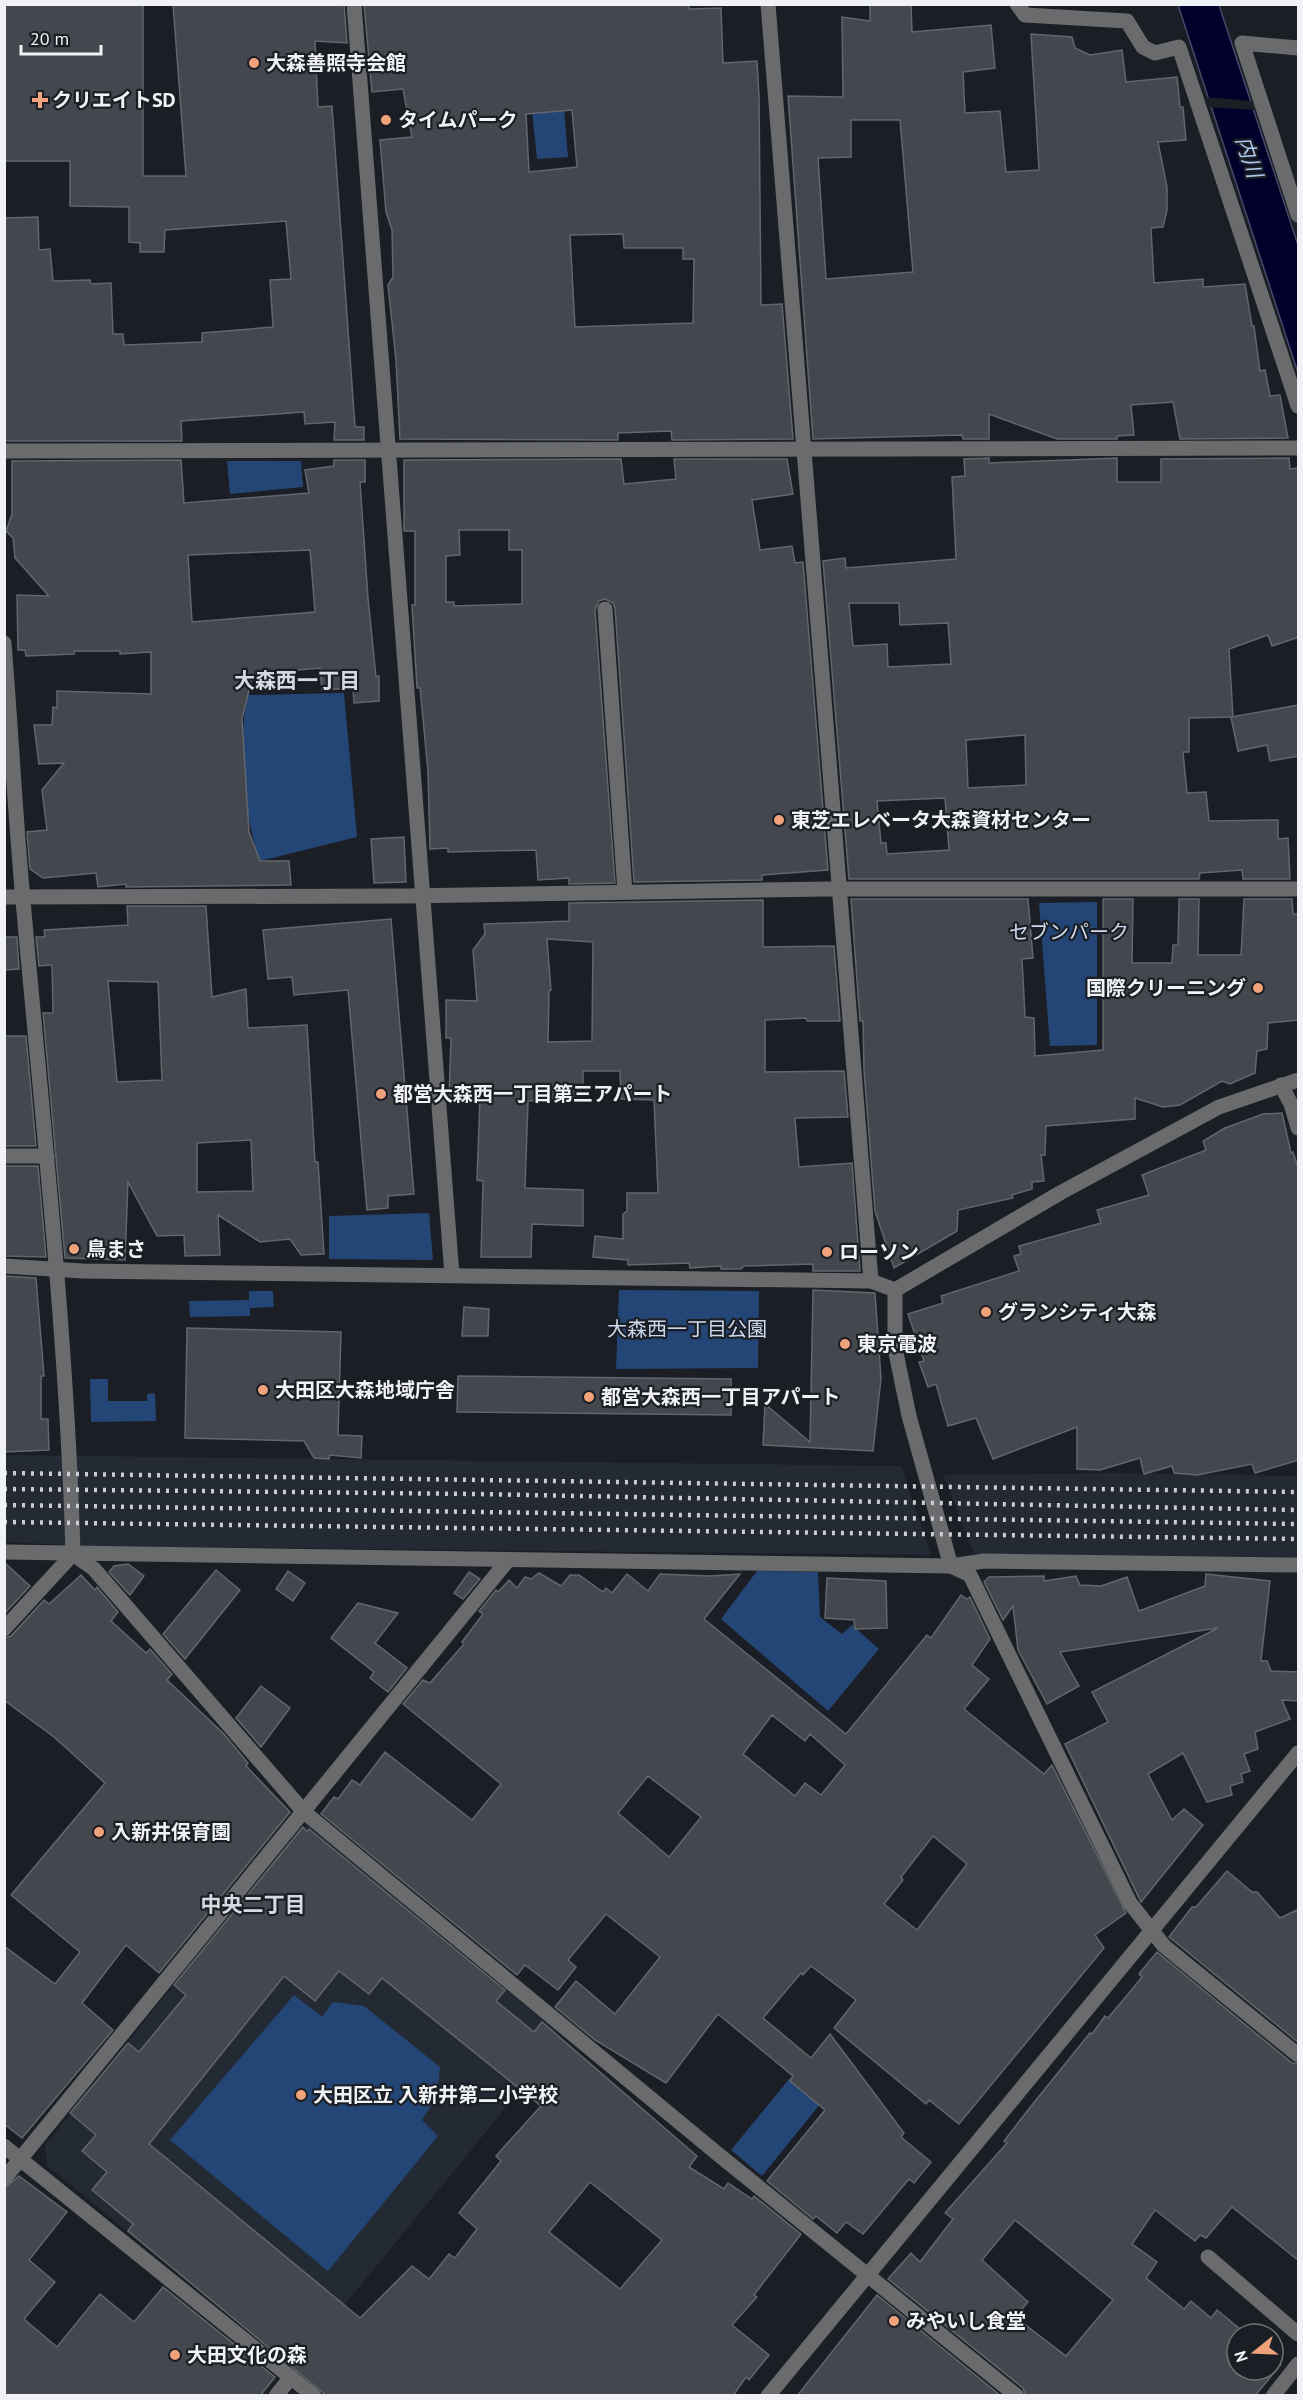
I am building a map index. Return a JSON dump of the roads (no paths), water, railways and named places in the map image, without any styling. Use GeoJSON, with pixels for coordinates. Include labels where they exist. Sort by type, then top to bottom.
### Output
{"type":"FeatureCollection","features":[{"type":"Feature","properties":{"kind":"street"},"geometry":{"type":"LineString","coordinates":[[354,4],[452,1275]]}},
{"type":"Feature","properties":{"kind":"street"},"geometry":{"type":"LineString","coordinates":[[768,4],[837,889],[871,1281]]}},
{"type":"Feature","properties":{"kind":"street"},"geometry":{"type":"LineString","coordinates":[[1017,4],[1025,15],[1127,21],[1143,47],[1155,53],[1179,47],[1299,406]]}},
{"type":"Feature","properties":{"kind":"street"},"geometry":{"type":"LineString","coordinates":[[1299,48],[1242,43],[1299,214]]}},
{"type":"Feature","properties":{"kind":"street"},"geometry":{"type":"LineString","coordinates":[[4,451],[1299,448]]}},
{"type":"Feature","properties":{"kind":"street"},"geometry":{"type":"LineString","coordinates":[[605,609],[625,892]]}},
{"type":"Feature","properties":{"kind":"street"},"geometry":{"type":"LineString","coordinates":[[4,644],[22,897],[57,1270],[70,1464],[73,1554],[4,1629]]}},
{"type":"Feature","properties":{"kind":"street"},"geometry":{"type":"LineString","coordinates":[[4,897],[423,895],[837,889],[1299,889]]}},
{"type":"Feature","properties":{"kind":"street"},"geometry":{"type":"LineString","coordinates":[[895,1290],[1060,1193],[1219,1107],[1299,1080]]}},
{"type":"Feature","properties":{"kind":"street"},"geometry":{"type":"LineString","coordinates":[[1281,1085],[1299,1128]]}},
{"type":"Feature","properties":{"kind":"street"},"geometry":{"type":"LineString","coordinates":[[4,1156],[47,1156]]}},
{"type":"Feature","properties":{"kind":"street"},"geometry":{"type":"LineString","coordinates":[[4,1266],[41,1266],[57,1270],[871,1281],[895,1290]]}},
{"type":"Feature","properties":{"kind":"street"},"geometry":{"type":"LineString","coordinates":[[895,1290],[895,1348],[909,1416],[951,1566],[970,1575],[1130,1903],[1164,1946],[1299,2055]]}},
{"type":"Feature","properties":{"kind":"street"},"geometry":{"type":"LineString","coordinates":[[4,1552],[951,1566],[984,1561],[1299,1565]]}},
{"type":"Feature","properties":{"kind":"street"},"geometry":{"type":"LineString","coordinates":[[73,1554],[94,1569],[304,1812],[719,2155],[1017,2396]]}},
{"type":"Feature","properties":{"kind":"street"},"geometry":{"type":"LineString","coordinates":[[4,2180],[508,1560]]}},
{"type":"Feature","properties":{"kind":"street"},"geometry":{"type":"LineString","coordinates":[[768,2396],[1150,1930],[1299,1753]]}},
{"type":"Feature","properties":{"kind":"street"},"geometry":{"type":"LineString","coordinates":[[4,2146],[314,2396]]}},
{"type":"Feature","properties":{"kind":"street"},"geometry":{"type":"LineString","coordinates":[[1208,2257],[1299,2334]]}},
{"type":"Feature","properties":{"kind":"street"},"geometry":{"type":"LineString","coordinates":[[1273,2396],[1299,2364]]}},
{"type":"Feature","properties":{"kind":"street"},"geometry":{"type":"LineString","coordinates":[[276,2396],[291,2377]]}},
{"type":"Feature","properties":{"kind":"water","name":"内川"},"geometry":{"type":"Polygon","coordinates":[[[1178,5],[1219,5],[1298,245],[1298,373],[1178,5]]]}},
{"type":"Feature","properties":{"kind":"railway"},"geometry":{"type":"LineString","coordinates":[[4,1473],[1298,1492]]}},
{"type":"Feature","properties":{"kind":"railway"},"geometry":{"type":"LineString","coordinates":[[4,1489],[477,1494],[1298,1510]]}},
{"type":"Feature","properties":{"kind":"railway"},"geometry":{"type":"LineString","coordinates":[[4,1505],[1298,1524]]}},
{"type":"Feature","properties":{"kind":"railway"},"geometry":{"type":"LineString","coordinates":[[4,1522],[1298,1539]]}},
{"type":"Feature","properties":{"kind":"place","name":"大森善照寺会館"},"geometry":{"type":"Point","coordinates":[254,63]}},
{"type":"Feature","properties":{"kind":"place","name":"クリエイトSD"},"geometry":{"type":"Point","coordinates":[40,100]}},
{"type":"Feature","properties":{"kind":"place","name":"タイムパーク"},"geometry":{"type":"Point","coordinates":[386,120]}},
{"type":"Feature","properties":{"kind":"place","name":"東芝エレベータ大森資材センター"},"geometry":{"type":"Point","coordinates":[779,820]}},
{"type":"Feature","properties":{"kind":"place","name":"国際クリーニング"},"geometry":{"type":"Point","coordinates":[1258,988]}},
{"type":"Feature","properties":{"kind":"place","name":"都営大森西一丁目第三アパート"},"geometry":{"type":"Point","coordinates":[381,1094]}},
{"type":"Feature","properties":{"kind":"place","name":"鳥まさ"},"geometry":{"type":"Point","coordinates":[74,1249]}},
{"type":"Feature","properties":{"kind":"place","name":"ローソン"},"geometry":{"type":"Point","coordinates":[827,1252]}},
{"type":"Feature","properties":{"kind":"place","name":"グランシティ大森"},"geometry":{"type":"Point","coordinates":[986,1312]}},
{"type":"Feature","properties":{"kind":"place","name":"東京電波"},"geometry":{"type":"Point","coordinates":[845,1344]}},
{"type":"Feature","properties":{"kind":"place","name":"大田区大森地域庁舎"},"geometry":{"type":"Point","coordinates":[263,1390]}},
{"type":"Feature","properties":{"kind":"place","name":"都営大森西一丁目アパート"},"geometry":{"type":"Point","coordinates":[589,1397]}},
{"type":"Feature","properties":{"kind":"place","name":"入新井保育園"},"geometry":{"type":"Point","coordinates":[99,1832]}},
{"type":"Feature","properties":{"kind":"place","name":"大田区立 入新井第二小学校"},"geometry":{"type":"Point","coordinates":[301,2095]}},
{"type":"Feature","properties":{"kind":"place","name":"みやいし食堂"},"geometry":{"type":"Point","coordinates":[894,2321]}},
{"type":"Feature","properties":{"kind":"place","name":"大田文化の森"},"geometry":{"type":"Point","coordinates":[175,2355]}},
{"type":"Feature","properties":{"kind":"district","name":"大森西一丁目"},"geometry":{"type":"Point","coordinates":[297,681]}},
{"type":"Feature","properties":{"kind":"district","name":"中央二丁目"},"geometry":{"type":"Point","coordinates":[253,1905]}},
{"type":"Feature","properties":{"kind":"park label","name":"セブンパーク"},"geometry":{"type":"Point","coordinates":[1069,932]}},
{"type":"Feature","properties":{"kind":"park label","name":"大森西一丁目公園"},"geometry":{"type":"Point","coordinates":[687,1329]}}]}
